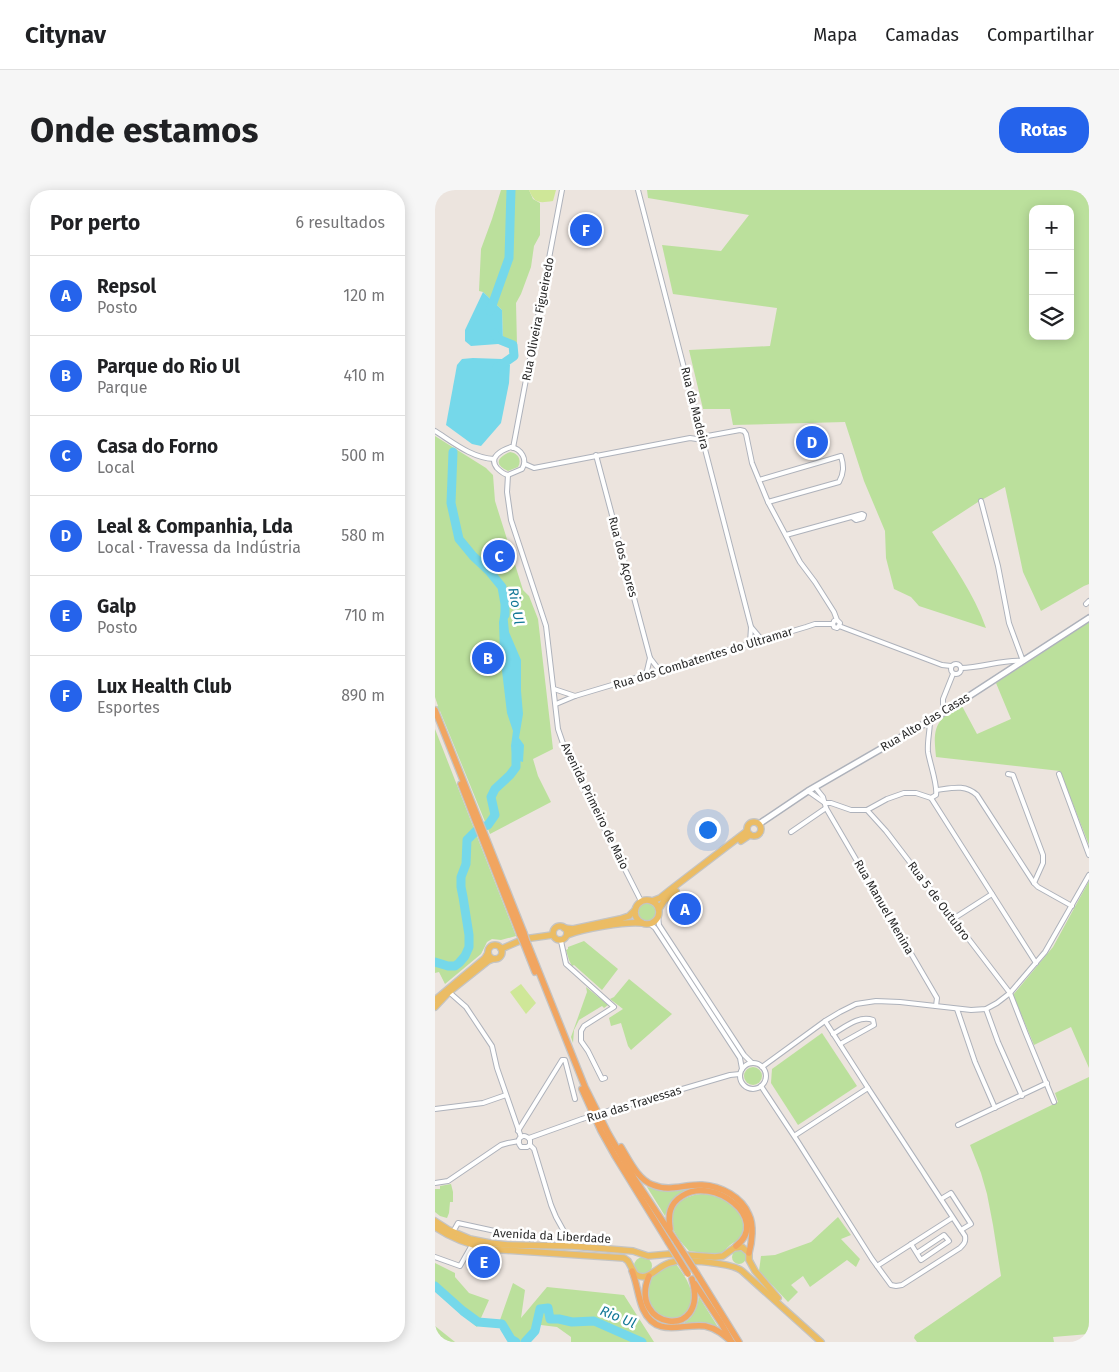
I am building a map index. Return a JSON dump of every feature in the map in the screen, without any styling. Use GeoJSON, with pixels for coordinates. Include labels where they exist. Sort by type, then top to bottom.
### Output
{"type":"FeatureCollection","features":[{"type":"Feature","properties":{"kind":"highway"},"geometry":{"type":"LineString","coordinates":[[435,710],[522,934]]}},
{"type":"Feature","properties":{"kind":"highway"},"geometry":{"type":"LineString","coordinates":[[435,719],[581,1079],[634,1178],[739,1342]]}},
{"type":"Feature","properties":{"kind":"highway"},"geometry":{"type":"LineString","coordinates":[[526,943],[601,1132],[732,1342]]}},
{"type":"Feature","properties":{"kind":"highway"},"geometry":{"type":"LineString","coordinates":[[603,1121],[636,1171],[648,1183],[662,1188],[704,1185],[720,1188],[732,1194],[744,1206],[750,1216],[752,1228],[749,1253]]}},
{"type":"Feature","properties":{"kind":"highway"},"geometry":{"type":"LineString","coordinates":[[670,1232],[669,1212],[673,1203],[679,1198],[695,1190],[718,1193],[735,1204],[745,1218],[747,1227],[745,1238],[736,1246]]}},
{"type":"Feature","properties":{"kind":"highway"},"geometry":{"type":"LineString","coordinates":[[632,1269],[643,1308],[648,1317],[654,1322],[662,1326],[677,1328],[706,1326],[717,1329],[732,1342]]}},
{"type":"Feature","properties":{"kind":"highway"},"geometry":{"type":"LineString","coordinates":[[650,1274],[646,1289],[648,1306],[651,1313],[663,1322],[671,1323],[684,1320],[692,1312],[695,1291],[690,1276]]}},
{"type":"Feature","properties":{"kind":"main road","name":"Rua Alto das Casas"},"geometry":{"type":"LineString","coordinates":[[759,824],[808,791],[943,712],[1089,618]]}},
{"type":"Feature","properties":{"kind":"main road"},"geometry":{"type":"LineString","coordinates":[[751,823],[759,824],[761,828],[759,835],[755,836],[749,833],[748,827],[751,823]]}},
{"type":"Feature","properties":{"kind":"main road"},"geometry":{"type":"LineString","coordinates":[[749,833],[664,901],[659,909],[656,920],[650,924],[633,922],[573,933],[561,940],[555,939],[553,930],[556,927],[573,929],[629,916],[641,901],[652,901],[660,898],[749,833]]}},
{"type":"Feature","properties":{"kind":"main road"},"geometry":{"type":"LineString","coordinates":[[652,901],[659,909]]}},
{"type":"Feature","properties":{"kind":"main road"},"geometry":{"type":"LineString","coordinates":[[635,910],[636,917],[641,923]]}},
{"type":"Feature","properties":{"kind":"main road"},"geometry":{"type":"LineString","coordinates":[[565,928],[567,935]]}},
{"type":"Feature","properties":{"kind":"main road"},"geometry":{"type":"LineString","coordinates":[[501,949],[524,939],[553,935]]}},
{"type":"Feature","properties":{"kind":"main road"},"geometry":{"type":"LineString","coordinates":[[435,1000],[485,958],[492,946],[501,949]]}},
{"type":"Feature","properties":{"kind":"main road"},"geometry":{"type":"LineString","coordinates":[[435,1006],[449,992],[488,961],[497,959],[502,953],[501,949]]}},
{"type":"Feature","properties":{"kind":"main road"},"geometry":{"type":"LineString","coordinates":[[489,953],[493,959]]}},
{"type":"Feature","properties":{"kind":"main road","name":"Avenida da Liberdade"},"geometry":{"type":"LineString","coordinates":[[435,1221],[453,1232],[470,1239],[507,1245],[572,1246],[633,1251],[644,1255],[723,1256],[729,1252]]}},
{"type":"Feature","properties":{"kind":"main road","name":"Avenida da Liberdade"},"geometry":{"type":"LineString","coordinates":[[435,1228],[472,1245],[489,1249],[624,1258],[628,1261],[635,1274],[641,1278],[650,1274]]}},
{"type":"Feature","properties":{"kind":"main road"},"geometry":{"type":"LineString","coordinates":[[790,1313],[755,1271],[749,1260],[749,1253],[745,1248],[736,1246],[729,1252],[729,1261],[821,1342]]}},
{"type":"Feature","properties":{"kind":"main road"},"geometry":{"type":"LineString","coordinates":[[632,1269],[632,1260],[644,1255],[653,1260],[654,1263],[650,1274]]}},
{"type":"Feature","properties":{"kind":"main road"},"geometry":{"type":"LineString","coordinates":[[650,1274],[659,1267],[673,1261],[716,1263],[736,1267],[745,1266],[749,1260]]}},
{"type":"Feature","properties":{"kind":"street","name":"Rua Oliveira Figueiredo"},"geometry":{"type":"LineString","coordinates":[[513,448],[562,190]]}},
{"type":"Feature","properties":{"kind":"street","name":"Rua da Madeira"},"geometry":{"type":"LineString","coordinates":[[638,190],[751,627],[750,643]]}},
{"type":"Feature","properties":{"kind":"street"},"geometry":{"type":"LineString","coordinates":[[525,464],[534,468],[690,438],[702,439],[740,430],[743,431],[746,434],[752,463],[768,502],[800,562],[834,612],[840,623],[839,626]]}},
{"type":"Feature","properties":{"kind":"street"},"geometry":{"type":"LineString","coordinates":[[690,438],[700,431]]}},
{"type":"Feature","properties":{"kind":"street"},"geometry":{"type":"LineString","coordinates":[[435,432],[483,459],[494,459]]}},
{"type":"Feature","properties":{"kind":"street"},"geometry":{"type":"LineString","coordinates":[[513,448],[517,449],[524,458],[525,464],[522,469],[507,475],[495,466],[494,459],[498,453],[513,448]]}},
{"type":"Feature","properties":{"kind":"street","name":"Rua dos Açores"},"geometry":{"type":"LineString","coordinates":[[597,456],[650,658],[660,671]]}},
{"type":"Feature","properties":{"kind":"street"},"geometry":{"type":"LineString","coordinates":[[759,480],[841,456],[844,465],[839,482],[768,502]]}},
{"type":"Feature","properties":{"kind":"street","name":"Avenida Primeiro de Maio"},"geometry":{"type":"LineString","coordinates":[[507,475],[507,492],[511,520],[546,626],[558,729],[567,755],[641,901]]}},
{"type":"Feature","properties":{"kind":"street"},"geometry":{"type":"LineString","coordinates":[[837,620],[833,624],[835,627],[839,626],[942,665],[951,666],[956,664],[961,668],[971,668],[1015,660],[1023,661],[1009,623],[999,566],[981,501]]}},
{"type":"Feature","properties":{"kind":"street"},"geometry":{"type":"LineString","coordinates":[[786,535],[853,517]]}},
{"type":"Feature","properties":{"kind":"street","name":"Rua dos Combatentes do Ultramar"},"geometry":{"type":"LineString","coordinates":[[556,704],[575,696],[815,624],[833,624]]}},
{"type":"Feature","properties":{"kind":"street","name":"Rua da Madeira"},"geometry":{"type":"LineString","coordinates":[[751,627],[761,640]]}},
{"type":"Feature","properties":{"kind":"street","name":"Rua dos Açores"},"geometry":{"type":"LineString","coordinates":[[646,675],[650,658]]}},
{"type":"Feature","properties":{"kind":"street"},"geometry":{"type":"LineString","coordinates":[[943,712],[943,698],[953,674],[951,666]]}},
{"type":"Feature","properties":{"kind":"street"},"geometry":{"type":"LineString","coordinates":[[953,674],[961,672],[961,668]]}},
{"type":"Feature","properties":{"kind":"street"},"geometry":{"type":"LineString","coordinates":[[554,689],[575,696]]}},
{"type":"Feature","properties":{"kind":"street"},"geometry":{"type":"LineString","coordinates":[[930,720],[928,749],[937,790],[931,798]]}},
{"type":"Feature","properties":{"kind":"street"},"geometry":{"type":"LineString","coordinates":[[1008,774],[1013,775],[1043,855],[1043,863],[1034,883]]}},
{"type":"Feature","properties":{"kind":"street"},"geometry":{"type":"LineString","coordinates":[[1059,774],[1089,855]]}},
{"type":"Feature","properties":{"kind":"street","name":"Rua Manuel Menina"},"geometry":{"type":"LineString","coordinates":[[815,787],[823,797],[825,805],[937,998],[936,1006]]}},
{"type":"Feature","properties":{"kind":"street"},"geometry":{"type":"LineString","coordinates":[[937,790],[955,787],[972,791],[1034,883],[1072,906]]}},
{"type":"Feature","properties":{"kind":"street"},"geometry":{"type":"LineString","coordinates":[[808,791],[825,805]]}},
{"type":"Feature","properties":{"kind":"street"},"geometry":{"type":"LineString","coordinates":[[791,832],[825,805],[831,803],[851,810],[867,810],[887,799],[904,793],[917,793],[931,798],[1036,963]]}},
{"type":"Feature","properties":{"kind":"street","name":"Rua 5 de Outubro"},"geometry":{"type":"LineString","coordinates":[[867,810],[886,831],[1010,993],[1054,1102]]}},
{"type":"Feature","properties":{"kind":"street"},"geometry":{"type":"LineString","coordinates":[[762,1067],[825,1021],[856,1004],[877,1001],[957,1009],[986,1009],[1010,993],[1036,963],[1052,942],[1089,875]]}},
{"type":"Feature","properties":{"kind":"street"},"geometry":{"type":"LineString","coordinates":[[953,919],[992,894]]}},
{"type":"Feature","properties":{"kind":"street"},"geometry":{"type":"LineString","coordinates":[[658,916],[659,925],[744,1055],[752,1063],[762,1067],[765,1076],[764,1081],[761,1086],[754,1089],[746,1087],[741,1081],[740,1074],[742,1069],[752,1063]]}},
{"type":"Feature","properties":{"kind":"street"},"geometry":{"type":"LineString","coordinates":[[650,924],[655,928],[740,1058],[742,1069]]}},
{"type":"Feature","properties":{"kind":"street"},"geometry":{"type":"LineString","coordinates":[[561,940],[567,964],[614,1006],[584,1026],[581,1031],[581,1041],[602,1079],[605,1078]]}},
{"type":"Feature","properties":{"kind":"street"},"geometry":{"type":"LineString","coordinates":[[449,992],[466,1007],[492,1046],[497,1068],[518,1131],[519,1145],[523,1148],[530,1145]]}},
{"type":"Feature","properties":{"kind":"street"},"geometry":{"type":"LineString","coordinates":[[957,1009],[975,1062],[995,1108]]}},
{"type":"Feature","properties":{"kind":"street"},"geometry":{"type":"LineString","coordinates":[[986,1009],[998,1042],[1022,1096]]}},
{"type":"Feature","properties":{"kind":"street"},"geometry":{"type":"LineString","coordinates":[[833,1034],[853,1022],[866,1018],[873,1020],[873,1025],[840,1044]]}},
{"type":"Feature","properties":{"kind":"street"},"geometry":{"type":"LineString","coordinates":[[761,1086],[891,1285],[902,1285],[960,1248],[966,1240],[965,1236],[825,1021]]}},
{"type":"Feature","properties":{"kind":"street"},"geometry":{"type":"LineString","coordinates":[[518,1131],[562,1060],[565,1060],[575,1099]]}},
{"type":"Feature","properties":{"kind":"street","name":"Rua das Travessas"},"geometry":{"type":"LineString","coordinates":[[529,1138],[611,1110],[740,1074]]}},
{"type":"Feature","properties":{"kind":"street"},"geometry":{"type":"LineString","coordinates":[[959,1125],[1047,1083]]}},
{"type":"Feature","properties":{"kind":"street"},"geometry":{"type":"LineString","coordinates":[[794,1136],[868,1088]]}},
{"type":"Feature","properties":{"kind":"street"},"geometry":{"type":"LineString","coordinates":[[435,1109],[483,1103],[506,1095]]}},
{"type":"Feature","properties":{"kind":"street"},"geometry":{"type":"LineString","coordinates":[[435,1183],[448,1181],[501,1146],[526,1136],[531,1141],[530,1145]]}},
{"type":"Feature","properties":{"kind":"street"},"geometry":{"type":"LineString","coordinates":[[530,1145],[535,1149],[556,1217],[572,1246]]}},
{"type":"Feature","properties":{"kind":"street"},"geometry":{"type":"LineString","coordinates":[[941,1199],[951,1193],[971,1224],[961,1230]]}},
{"type":"Feature","properties":{"kind":"street"},"geometry":{"type":"LineString","coordinates":[[877,1266],[952,1218]]}},
{"type":"Feature","properties":{"kind":"street"},"geometry":{"type":"LineString","coordinates":[[453,1232],[458,1222],[532,1239]]}},
{"type":"Feature","properties":{"kind":"street"},"geometry":{"type":"LineString","coordinates":[[917,1253],[944,1235],[955,1251]]}},
{"type":"Feature","properties":{"kind":"street"},"geometry":{"type":"LineString","coordinates":[[911,1244],[921,1260],[949,1242]]}},
{"type":"Feature","properties":{"kind":"street"},"geometry":{"type":"LineString","coordinates":[[435,1257],[461,1266],[472,1245]]}},
{"type":"Feature","properties":{"kind":"green space"},"geometry":{"type":"Polygon","coordinates":[[[501,190],[529,190],[533,199],[540,203],[540,235],[534,246],[531,267],[516,303],[517,345],[503,340],[502,310],[483,292],[479,291],[481,249],[501,190]]]}},
{"type":"Feature","properties":{"kind":"green space"},"geometry":{"type":"Polygon","coordinates":[[[529,190],[556,190],[553,201],[538,202],[533,198],[529,190]]]}},
{"type":"Feature","properties":{"kind":"green space"},"geometry":{"type":"Polygon","coordinates":[[[647,190],[1089,190],[1089,584],[1041,611],[1023,572],[1005,487],[932,532],[969,590],[986,628],[919,606],[911,597],[894,589],[886,558],[885,531],[864,481],[845,422],[733,425],[730,409],[703,409],[689,350],[770,346],[777,308],[673,294],[662,245],[721,251],[749,215],[648,198],[647,190]]]}},
{"type":"Feature","properties":{"kind":"green space"},"geometry":{"type":"Polygon","coordinates":[[[435,436],[486,468],[493,475],[495,501],[523,590],[529,596],[538,619],[553,749],[533,759],[538,776],[551,802],[490,834],[440,711],[435,713],[435,708],[438,706],[435,697],[435,436]]]}},
{"type":"Feature","properties":{"kind":"green space"},"geometry":{"type":"Polygon","coordinates":[[[510,452],[517,455],[520,462],[518,467],[508,471],[500,466],[499,461],[500,458],[510,452]]]}},
{"type":"Feature","properties":{"kind":"green space"},"geometry":{"type":"Polygon","coordinates":[[[1089,622],[1089,845],[1060,771],[936,757],[935,732],[939,723],[946,715],[962,706],[977,734],[1011,719],[996,683],[1089,622]]]}},
{"type":"Feature","properties":{"kind":"green space"},"geometry":{"type":"Polygon","coordinates":[[[435,729],[516,936],[501,940],[492,939],[487,942],[481,954],[445,984],[439,972],[435,973],[435,729]]]}},
{"type":"Feature","properties":{"kind":"green space"},"geometry":{"type":"Polygon","coordinates":[[[1089,881],[1089,1068],[1071,1027],[1034,1045],[1013,995],[1053,947],[1089,881]]]}},
{"type":"Feature","properties":{"kind":"green space"},"geometry":{"type":"Polygon","coordinates":[[[647,903],[653,906],[656,912],[653,918],[647,921],[641,918],[638,912],[641,906],[647,903]]]}},
{"type":"Feature","properties":{"kind":"green space"},"geometry":{"type":"Polygon","coordinates":[[[584,941],[618,969],[602,990],[574,965],[572,966],[569,960],[566,950],[568,947],[584,941]]]}},
{"type":"Feature","properties":{"kind":"green space"},"geometry":{"type":"Polygon","coordinates":[[[629,979],[672,1014],[631,1050],[621,1023],[611,1026],[609,1018],[623,1009],[610,999],[614,997],[629,979]]]}},
{"type":"Feature","properties":{"kind":"green space"},"geometry":{"type":"Polygon","coordinates":[[[521,984],[536,1003],[526,1014],[510,992],[521,984]]]}},
{"type":"Feature","properties":{"kind":"green space"},"geometry":{"type":"Polygon","coordinates":[[[586,987],[608,1005],[604,1008],[602,1006],[579,1020],[574,1030],[573,1043],[571,1037],[587,992],[586,987]]]}},
{"type":"Feature","properties":{"kind":"green space"},"geometry":{"type":"Polygon","coordinates":[[[822,1033],[857,1086],[798,1125],[771,1083],[772,1069],[822,1033]]]}},
{"type":"Feature","properties":{"kind":"green space"},"geometry":{"type":"Polygon","coordinates":[[[753,1067],[759,1070],[762,1076],[759,1082],[753,1085],[747,1082],[744,1076],[747,1070],[753,1067]]]}},
{"type":"Feature","properties":{"kind":"green space"},"geometry":{"type":"Polygon","coordinates":[[[1089,1077],[1089,1334],[1053,1337],[1054,1342],[917,1342],[914,1338],[915,1335],[1001,1276],[987,1194],[970,1145],[1058,1102],[1055,1093],[1089,1077]]]}},
{"type":"Feature","properties":{"kind":"green space"},"geometry":{"type":"Polygon","coordinates":[[[451,1184],[453,1202],[450,1202],[447,1218],[435,1212],[435,1189],[451,1184]]]}},
{"type":"Feature","properties":{"kind":"green space"},"geometry":{"type":"Polygon","coordinates":[[[647,1187],[659,1190],[693,1188],[675,1198],[665,1216],[647,1187]]]}},
{"type":"Feature","properties":{"kind":"green space"},"geometry":{"type":"Polygon","coordinates":[[[704,1194],[728,1202],[738,1211],[743,1223],[743,1235],[720,1255],[689,1251],[673,1229],[672,1218],[676,1206],[685,1198],[704,1194]]]}},
{"type":"Feature","properties":{"kind":"green space"},"geometry":{"type":"Polygon","coordinates":[[[838,1217],[851,1235],[841,1239],[860,1259],[856,1267],[847,1260],[810,1287],[803,1276],[791,1285],[798,1292],[788,1302],[759,1271],[761,1256],[775,1255],[811,1242],[838,1217]]]}},
{"type":"Feature","properties":{"kind":"green space"},"geometry":{"type":"Polygon","coordinates":[[[736,1250],[742,1250],[746,1257],[742,1264],[736,1264],[732,1260],[732,1254],[736,1250]]]}},
{"type":"Feature","properties":{"kind":"green space"},"geometry":{"type":"Polygon","coordinates":[[[643,1257],[649,1260],[652,1266],[649,1272],[643,1275],[637,1272],[634,1266],[637,1260],[643,1257]]]}},
{"type":"Feature","properties":{"kind":"green space"},"geometry":{"type":"Polygon","coordinates":[[[435,1263],[455,1273],[455,1277],[469,1293],[489,1300],[477,1327],[458,1311],[435,1287],[435,1263]]]}},
{"type":"Feature","properties":{"kind":"green space"},"geometry":{"type":"Polygon","coordinates":[[[676,1264],[689,1284],[691,1298],[687,1311],[681,1318],[668,1319],[661,1317],[651,1308],[648,1287],[650,1280],[658,1271],[676,1264]]]}},
{"type":"Feature","properties":{"kind":"green space"},"geometry":{"type":"Polygon","coordinates":[[[513,1283],[525,1290],[521,1318],[547,1287],[624,1295],[654,1342],[571,1342],[571,1337],[557,1327],[533,1324],[531,1340],[521,1342],[516,1339],[514,1340],[504,1323],[500,1320],[513,1283]]]}},
{"type":"Feature","properties":{"kind":"green space"},"geometry":{"type":"Polygon","coordinates":[[[699,1297],[718,1327],[699,1324],[680,1325],[693,1314],[699,1297]]]}},
{"type":"Feature","properties":{"kind":"green space"},"geometry":{"type":"Polygon","coordinates":[[[435,1326],[455,1342],[435,1342],[435,1326]]]}},
{"type":"Feature","properties":{"kind":"water"},"geometry":{"type":"Polygon","coordinates":[[[483,292],[502,310],[503,341],[498,344],[471,346],[465,341],[465,330],[483,292]]]}},
{"type":"Feature","properties":{"kind":"water"},"geometry":{"type":"Polygon","coordinates":[[[462,359],[502,359],[510,365],[509,383],[501,423],[481,446],[472,444],[446,425],[457,365],[462,359]]]}},
{"type":"Feature","properties":{"kind":"water"},"geometry":{"type":"Polygon","coordinates":[[[505,604],[509,632],[521,660],[523,714],[519,738],[524,745],[523,762],[513,759],[511,746],[513,731],[507,713],[500,654],[499,622],[502,606],[505,604]]]}},
{"type":"Feature","properties":{"kind":"waterway","name":"Rio Ul"},"geometry":{"type":"LineString","coordinates":[[490,311],[509,258],[511,190]]}},
{"type":"Feature","properties":{"kind":"waterway","name":"Rio Ul"},"geometry":{"type":"LineString","coordinates":[[494,333],[498,339],[513,345],[514,356],[497,368]]}},
{"type":"Feature","properties":{"kind":"waterway","name":"Rio Ul"},"geometry":{"type":"LineString","coordinates":[[453,452],[451,503],[459,539],[502,587],[505,615]]}},
{"type":"Feature","properties":{"kind":"waterway"},"geometry":{"type":"LineString","coordinates":[[489,571],[511,555]]}},
{"type":"Feature","properties":{"kind":"waterway","name":"Rio Ul"},"geometry":{"type":"LineString","coordinates":[[485,826],[488,825],[495,815],[491,797],[495,789],[516,767],[516,749]]}},
{"type":"Feature","properties":{"kind":"waterway","name":"Rio Ul"},"geometry":{"type":"LineString","coordinates":[[435,962],[455,966],[465,956],[469,947],[461,877],[466,864],[467,840],[476,831]]}},
{"type":"Feature","properties":{"kind":"waterway","name":"Rio Ul"},"geometry":{"type":"LineString","coordinates":[[435,1286],[478,1322],[502,1324],[511,1339],[516,1342]]}},
{"type":"Feature","properties":{"kind":"waterway","name":"Rio Ul"},"geometry":{"type":"LineString","coordinates":[[525,1342],[535,1331],[540,1309],[548,1308],[550,1319],[572,1322],[594,1321],[642,1342]]}},
{"type":"Feature","properties":{"kind":"place","name":"Lux Health Club"},"geometry":{"type":"Point","coordinates":[586,230]}},
{"type":"Feature","properties":{"kind":"place","name":"Leal & Companhia, Lda"},"geometry":{"type":"Point","coordinates":[812,442]}},
{"type":"Feature","properties":{"kind":"place","name":"Casa do Forno"},"geometry":{"type":"Point","coordinates":[499,556]}},
{"type":"Feature","properties":{"kind":"place","name":"Parque do Rio Ul"},"geometry":{"type":"Point","coordinates":[488,658]}},
{"type":"Feature","properties":{"kind":"place","name":"Repsol"},"geometry":{"type":"Point","coordinates":[685,909]}},
{"type":"Feature","properties":{"kind":"place","name":"Galp"},"geometry":{"type":"Point","coordinates":[484,1262]}}]}
